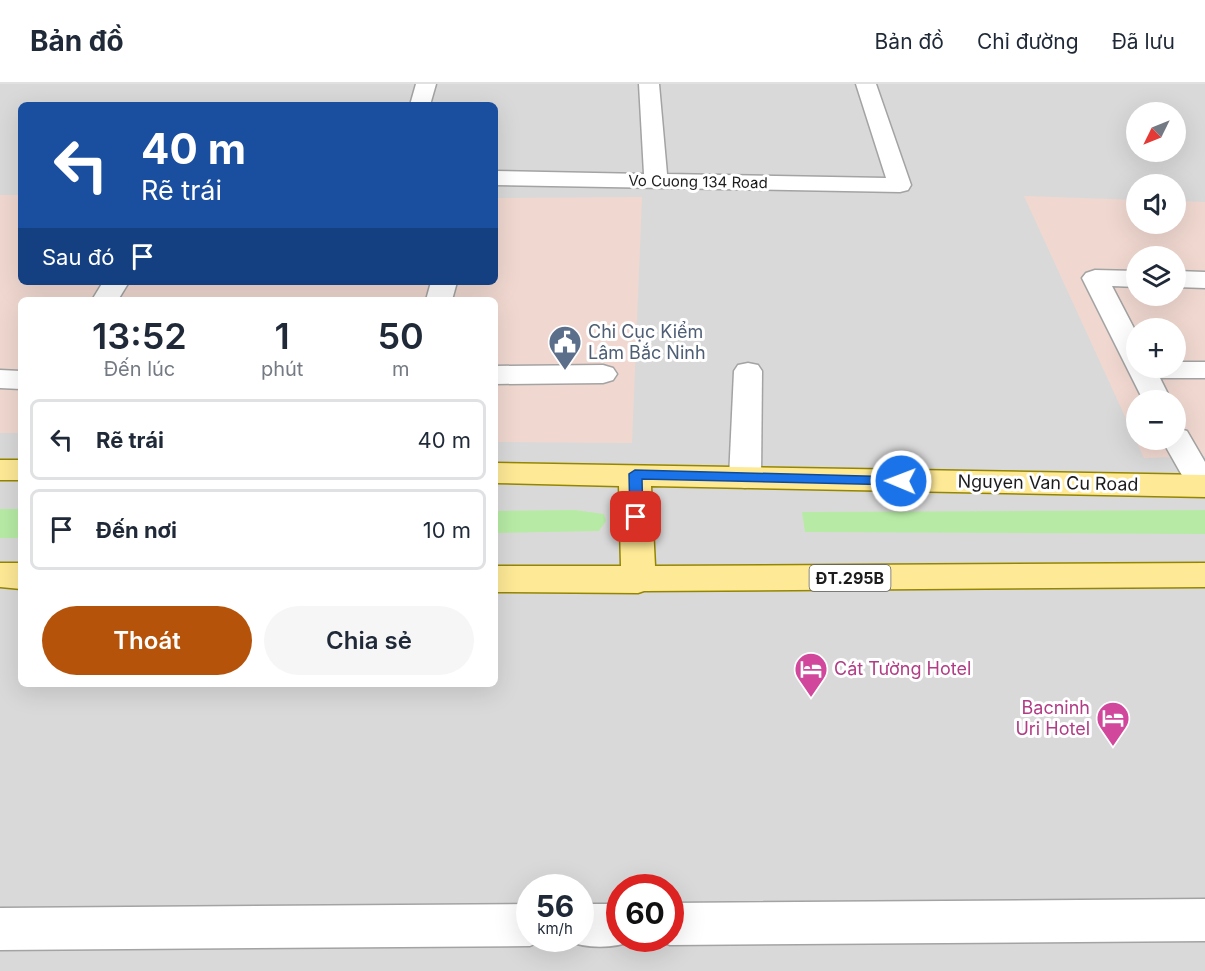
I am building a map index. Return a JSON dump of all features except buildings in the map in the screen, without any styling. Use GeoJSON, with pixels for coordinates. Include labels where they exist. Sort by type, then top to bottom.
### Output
{"type":"FeatureCollection","features":[{"type":"Feature","properties":{"kind":"main road"},"geometry":{"type":"LineString","coordinates":[[0,470],[18,470]]}},
{"type":"Feature","properties":{"kind":"main road","name":"Nguyen Van Cu Road"},"geometry":{"type":"LineString","coordinates":[[498,473],[1204,486]]}},
{"type":"Feature","properties":{"kind":"main road"},"geometry":{"type":"LineString","coordinates":[[635,474],[638,580]]}},
{"type":"Feature","properties":{"kind":"main road"},"geometry":{"type":"LineString","coordinates":[[0,575],[18,576]]}},
{"type":"Feature","properties":{"kind":"main road","name":"ĐT.295B"},"geometry":{"type":"LineString","coordinates":[[498,579],[1205,575]]}},
{"type":"Feature","properties":{"kind":"street"},"geometry":{"type":"LineString","coordinates":[[421,102],[426,84]]}},
{"type":"Feature","properties":{"kind":"street"},"geometry":{"type":"LineString","coordinates":[[649,84],[656,181]]}},
{"type":"Feature","properties":{"kind":"street","name":"Vo Cuong 134 Road"},"geometry":{"type":"LineString","coordinates":[[498,178],[900,185],[866,84]]}},
{"type":"Feature","properties":{"kind":"street"},"geometry":{"type":"LineString","coordinates":[[1126,279],[1095,278],[1126,339]]}},
{"type":"Feature","properties":{"kind":"street"},"geometry":{"type":"LineString","coordinates":[[1186,279],[1205,280]]}},
{"type":"Feature","properties":{"kind":"street"},"geometry":{"type":"LineString","coordinates":[[1186,369],[1205,370]]}},
{"type":"Feature","properties":{"kind":"street"},"geometry":{"type":"LineString","coordinates":[[745,478],[748,371]]}},
{"type":"Feature","properties":{"kind":"street"},"geometry":{"type":"LineString","coordinates":[[498,375],[603,374]]}},
{"type":"Feature","properties":{"kind":"street"},"geometry":{"type":"LineString","coordinates":[[1183,450],[1204,486]]}},
{"type":"Feature","properties":{"kind":"street"},"geometry":{"type":"LineString","coordinates":[[684,924],[1205,920]]}},
{"type":"Feature","properties":{"kind":"street"},"geometry":{"type":"LineString","coordinates":[[0,929],[516,925]]}},
{"type":"Feature","properties":{"kind":"shaded area"},"geometry":{"type":"Polygon","coordinates":[[[0,84],[1205,84],[1205,971],[0,971],[0,84]]]}},
{"type":"Feature","properties":{"kind":"shaded area","name":"Chi Cục Kiểm Lâm Bắc Ninh"},"geometry":{"type":"Polygon","coordinates":[[[0,195],[18,195],[18,285],[498,285],[498,198],[642,197],[632,443],[498,442],[498,297],[18,297],[18,433],[0,433],[0,195]]]}},
{"type":"Feature","properties":{"kind":"shaded area"},"geometry":{"type":"Polygon","coordinates":[[[1024,196],[1126,200],[1126,234],[1186,234],[1186,201],[1205,202],[1205,456],[1144,458],[1140,450],[1186,450],[1186,390],[1126,390],[1126,419],[1024,196]]]}},
{"type":"Feature","properties":{"kind":"green space"},"geometry":{"type":"Polygon","coordinates":[[[0,509],[18,509],[18,538],[0,538],[0,509]]]}},
{"type":"Feature","properties":{"kind":"green space"},"geometry":{"type":"Polygon","coordinates":[[[575,510],[604,514],[606,521],[599,531],[498,533],[498,511],[575,510]]]}},
{"type":"Feature","properties":{"kind":"green space"},"geometry":{"type":"Polygon","coordinates":[[[1205,510],[1205,534],[805,532],[802,512],[1205,510]]]}},
{"type":"Feature","properties":{"kind":"place","name":"Chi Cục Kiểm Lâm Bắc Ninh"},"geometry":{"type":"Point","coordinates":[565,371]}},
{"type":"Feature","properties":{"kind":"place","name":"Cát Tường Hotel"},"geometry":{"type":"Point","coordinates":[811,698]}},
{"type":"Feature","properties":{"kind":"place","name":"Bacninh Uri Hotel"},"geometry":{"type":"Point","coordinates":[1113,747]}},
{"type":"Feature","properties":{"kind":"route"},"geometry":{"type":"LineString","coordinates":[[636,517],[635,474],[901,481]]}}]}
